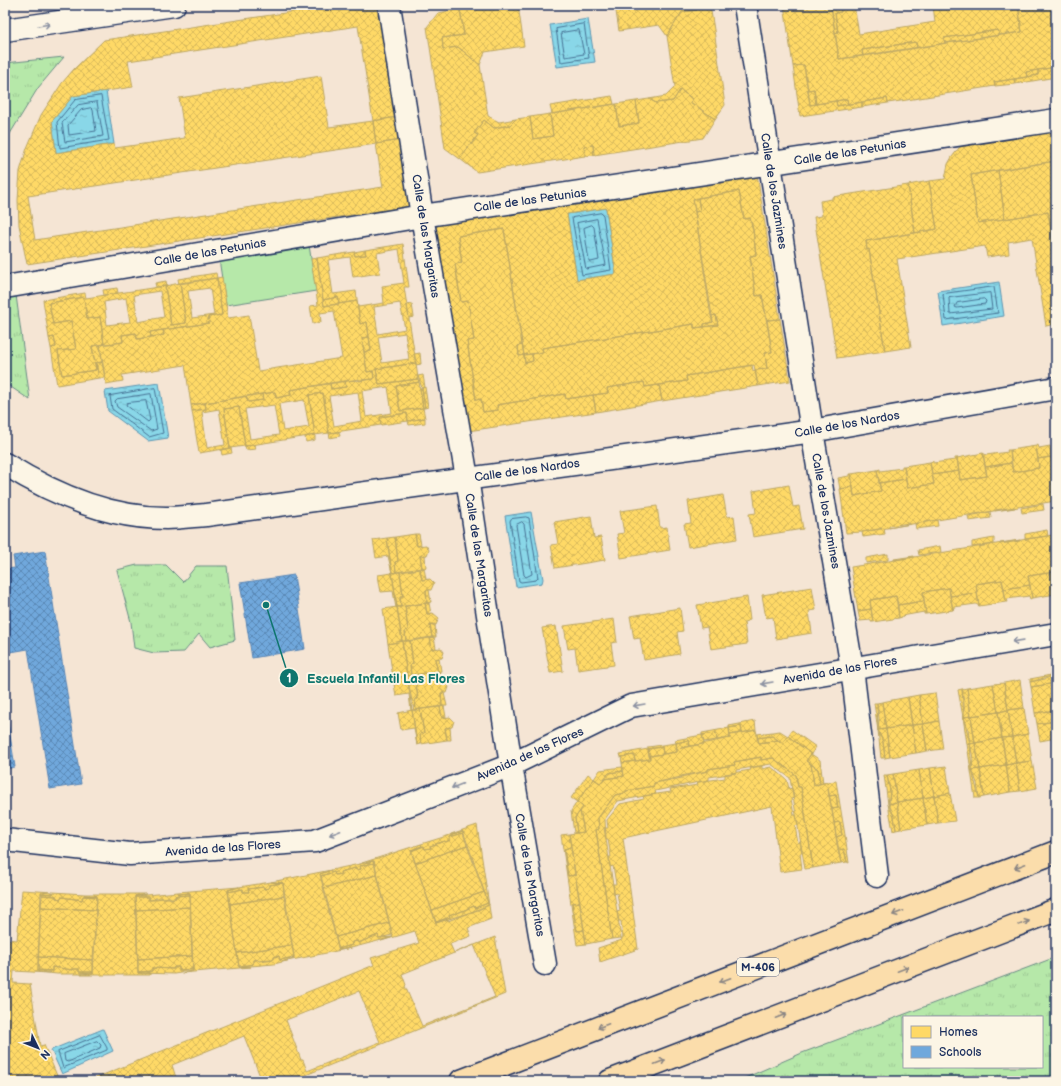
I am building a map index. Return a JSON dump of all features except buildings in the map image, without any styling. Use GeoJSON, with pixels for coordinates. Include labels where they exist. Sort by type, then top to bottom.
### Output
{"type":"FeatureCollection","features":[{"type":"Feature","properties":{"kind":"highway","name":"M-406"},"geometry":{"type":"LineString","coordinates":[[461,1081],[1056,852]]}},
{"type":"Feature","properties":{"kind":"highway"},"geometry":{"type":"LineString","coordinates":[[610,1081],[1056,910]]}},
{"type":"Feature","properties":{"kind":"street"},"geometry":{"type":"LineString","coordinates":[[5,30],[174,5]]}},
{"type":"Feature","properties":{"kind":"street","name":"Calle de las Margaritas"},"geometry":{"type":"LineString","coordinates":[[389,5],[422,216],[467,478],[511,765],[545,964]]}},
{"type":"Feature","properties":{"kind":"street","name":"Calle de los Jazmines"},"geometry":{"type":"LineString","coordinates":[[745,5],[812,431],[852,668],[870,803],[877,876]]}},
{"type":"Feature","properties":{"kind":"street","name":"Calle de las Petunias"},"geometry":{"type":"LineString","coordinates":[[5,287],[422,216],[1056,120]]}},
{"type":"Feature","properties":{"kind":"street","name":"Calle de los Nardos"},"geometry":{"type":"LineString","coordinates":[[5,464],[36,484],[78,502],[126,514],[166,518],[206,515],[812,431],[1056,388]]}},
{"type":"Feature","properties":{"kind":"street","name":"Avenida de las Flores"},"geometry":{"type":"LineString","coordinates":[[5,840],[130,854],[315,841],[511,765],[631,706],[1056,634]]}},
{"type":"Feature","properties":{"kind":"green space"},"geometry":{"type":"Polygon","coordinates":[[[64,57],[38,88],[5,142],[5,63],[64,57]]]}},
{"type":"Feature","properties":{"kind":"green space"},"geometry":{"type":"Polygon","coordinates":[[[309,245],[316,291],[226,305],[219,259],[309,245]]]}},
{"type":"Feature","properties":{"kind":"green space"},"geometry":{"type":"Polygon","coordinates":[[[16,295],[30,400],[5,383],[5,297],[16,295]]]}},
{"type":"Feature","properties":{"kind":"green space"},"geometry":{"type":"Polygon","coordinates":[[[137,565],[166,565],[183,582],[196,566],[227,566],[235,640],[210,647],[199,634],[184,652],[154,653],[134,648],[131,622],[117,570],[137,565]]]}},
{"type":"Feature","properties":{"kind":"green space"},"geometry":{"type":"Polygon","coordinates":[[[1056,957],[1056,1081],[738,1081],[802,1053],[1056,957]]]}},
{"type":"Feature","properties":{"kind":"water"},"geometry":{"type":"Polygon","coordinates":[[[588,19],[595,62],[557,67],[550,25],[588,19]]]}},
{"type":"Feature","properties":{"kind":"water"},"geometry":{"type":"Polygon","coordinates":[[[106,91],[114,144],[56,153],[52,121],[73,96],[106,91]]]}},
{"type":"Feature","properties":{"kind":"water"},"geometry":{"type":"Polygon","coordinates":[[[606,208],[616,274],[577,280],[567,214],[606,208]]]}},
{"type":"Feature","properties":{"kind":"water"},"geometry":{"type":"Polygon","coordinates":[[[999,282],[1004,316],[943,326],[938,291],[999,282]]]}},
{"type":"Feature","properties":{"kind":"water"},"geometry":{"type":"Polygon","coordinates":[[[159,383],[168,438],[148,441],[108,411],[105,391],[159,383]]]}},
{"type":"Feature","properties":{"kind":"water"},"geometry":{"type":"Polygon","coordinates":[[[531,512],[543,579],[542,583],[516,587],[505,516],[531,512]]]}},
{"type":"Feature","properties":{"kind":"water"},"geometry":{"type":"Polygon","coordinates":[[[103,1029],[113,1051],[62,1074],[51,1050],[103,1029]]]}},
{"type":"Feature","properties":{"kind":"place","name":"Escuela Infantil Las Flores"},"geometry":{"type":"Point","coordinates":[266,605]}}]}
